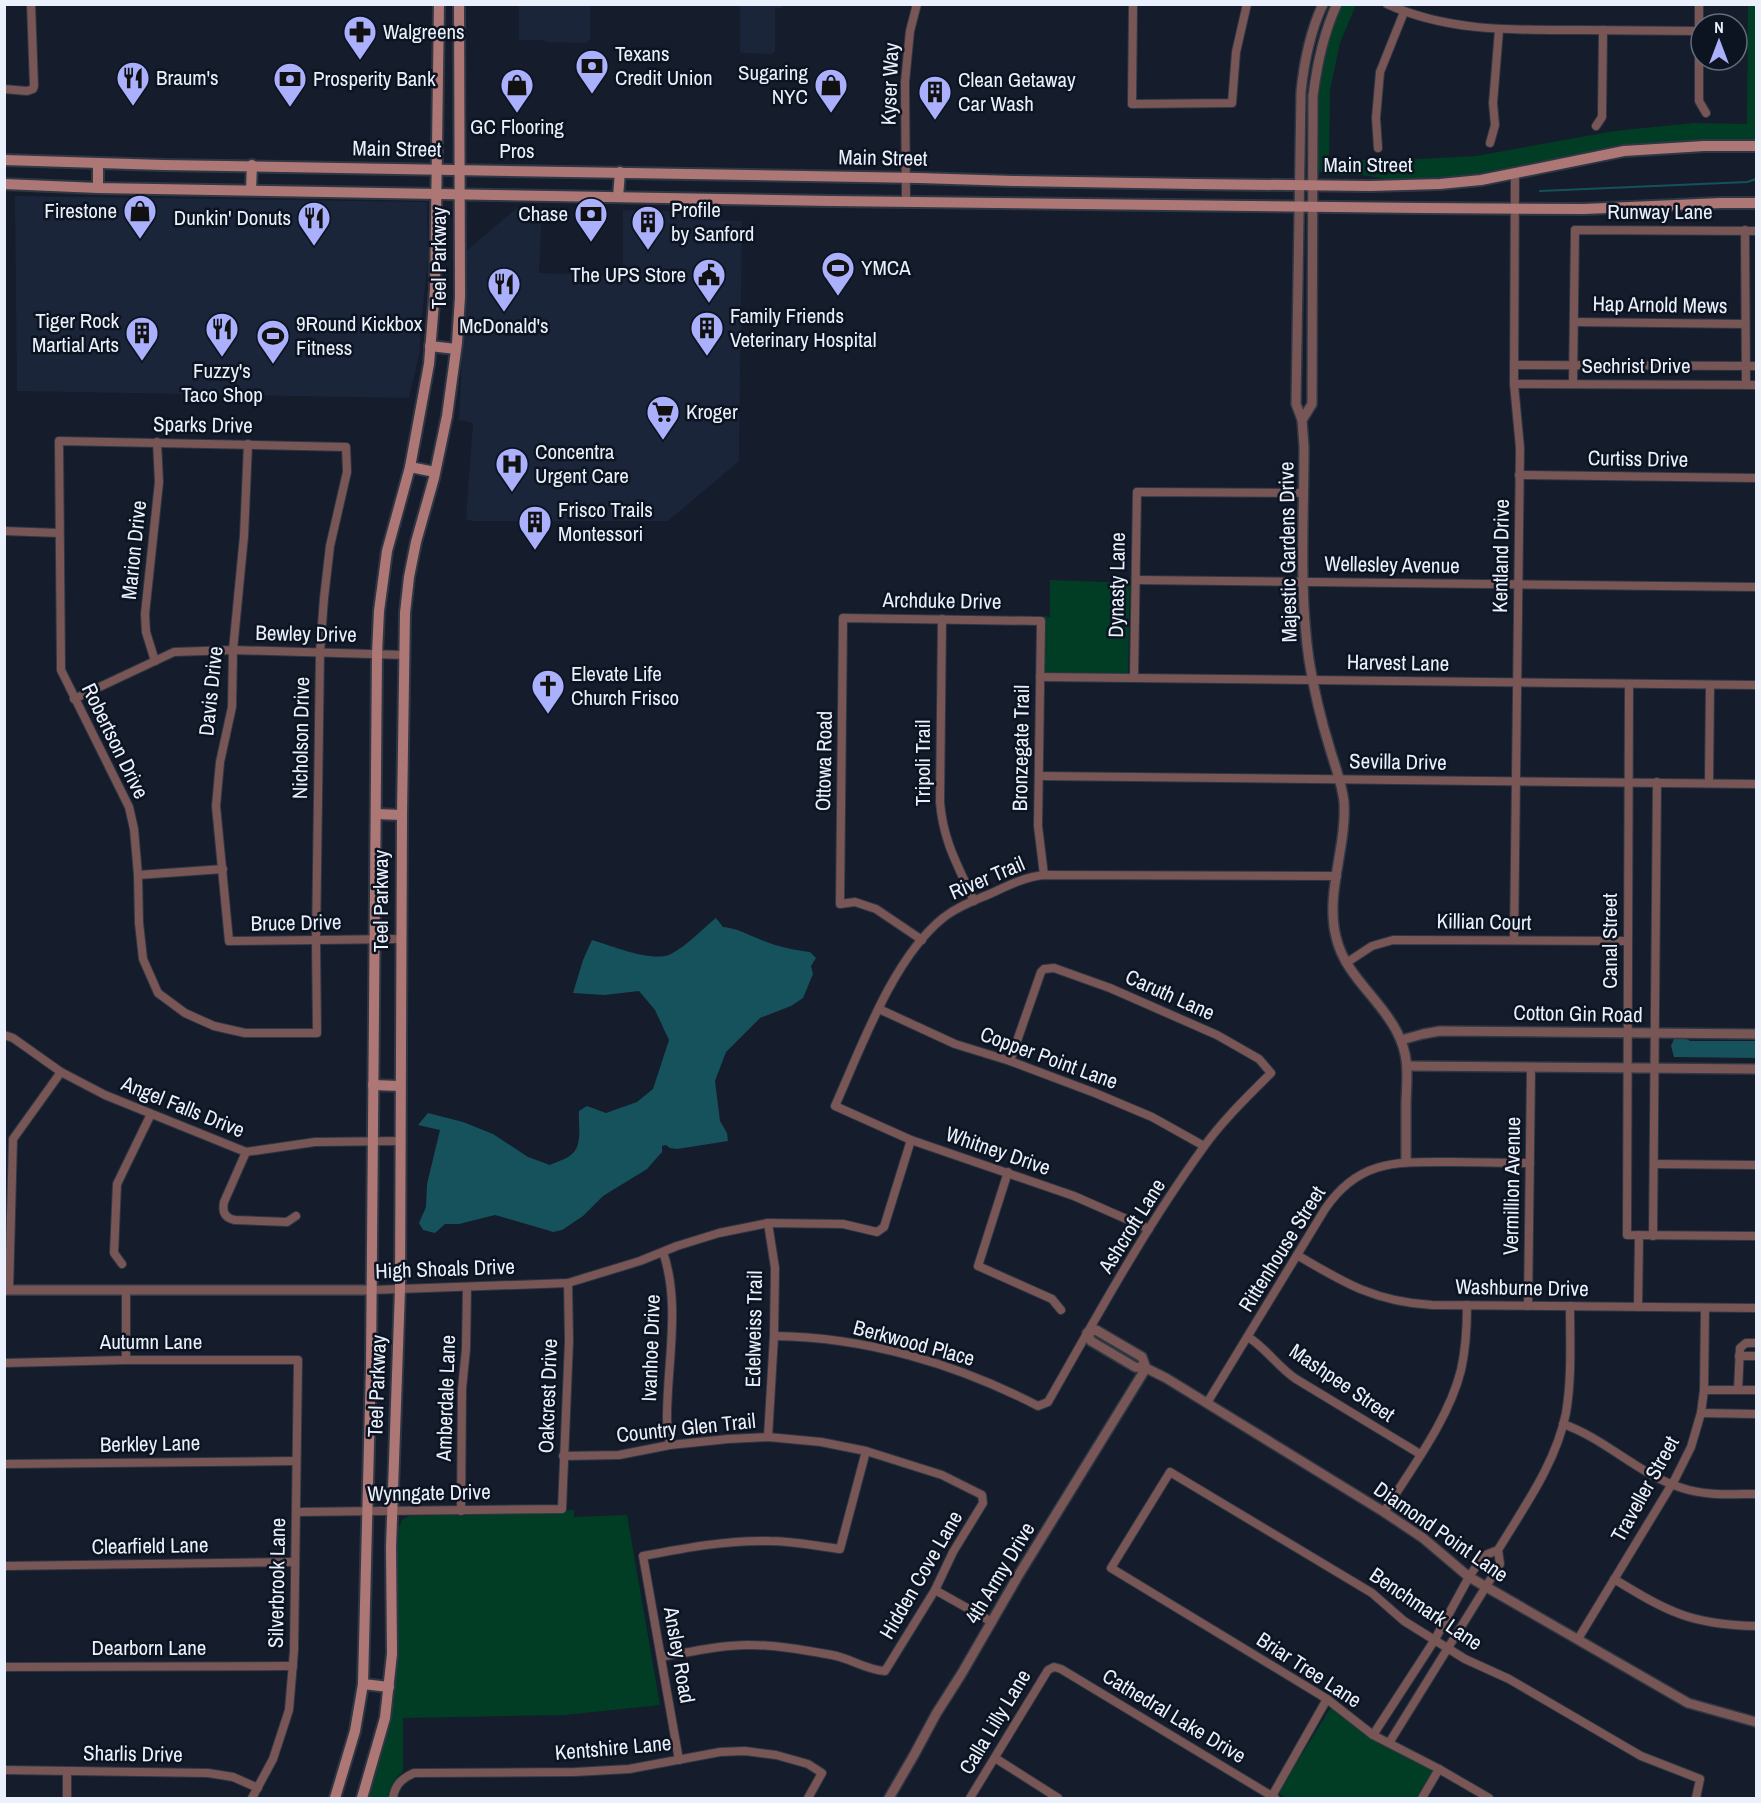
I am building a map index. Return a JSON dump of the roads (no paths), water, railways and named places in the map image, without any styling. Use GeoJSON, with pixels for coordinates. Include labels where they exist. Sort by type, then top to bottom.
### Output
{"type":"FeatureCollection","features":[{"type":"Feature","properties":{"kind":"main road","name":"Teel Parkway"},"geometry":{"type":"LineString","coordinates":[[335,1798],[355,1731],[363,1684],[372,1290],[379,611],[387,551],[410,467],[426,382],[430,346],[435,290],[439,4]]}},
{"type":"Feature","properties":{"kind":"main road","name":"Teel Parkway"},"geometry":{"type":"LineString","coordinates":[[362,1798],[385,1718],[392,1654],[392,1512],[399,1289],[405,614],[416,542],[447,417],[456,349],[460,297],[459,4]]}},
{"type":"Feature","properties":{"kind":"main road","name":"Main Street"},"geometry":{"type":"LineString","coordinates":[[4,160],[98,164],[252,165],[1140,183],[1440,184],[1481,180],[1624,151],[1704,146],[1756,146]]}},
{"type":"Feature","properties":{"kind":"main road"},"geometry":{"type":"LineString","coordinates":[[98,164],[98,188]]}},
{"type":"Feature","properties":{"kind":"main road"},"geometry":{"type":"LineString","coordinates":[[251,190],[252,165]]}},
{"type":"Feature","properties":{"kind":"main road"},"geometry":{"type":"LineString","coordinates":[[618,197],[620,172]]}},
{"type":"Feature","properties":{"kind":"main road"},"geometry":{"type":"LineString","coordinates":[[1140,183],[1140,205]]}},
{"type":"Feature","properties":{"kind":"main road","name":"Main Street"},"geometry":{"type":"LineString","coordinates":[[4,184],[98,188],[435,194],[1313,207],[1584,209],[1756,203]]}},
{"type":"Feature","properties":{"kind":"main road"},"geometry":{"type":"LineString","coordinates":[[430,346],[456,349]]}},
{"type":"Feature","properties":{"kind":"main road"},"geometry":{"type":"LineString","coordinates":[[410,467],[435,472]]}},
{"type":"Feature","properties":{"kind":"main road"},"geometry":{"type":"LineString","coordinates":[[376,814],[402,815]]}},
{"type":"Feature","properties":{"kind":"main road"},"geometry":{"type":"LineString","coordinates":[[374,1085],[400,1086]]}},
{"type":"Feature","properties":{"kind":"main road"},"geometry":{"type":"LineString","coordinates":[[363,1684],[388,1687]]}},
{"type":"Feature","properties":{"kind":"street"},"geometry":{"type":"LineString","coordinates":[[4,89],[27,91],[33,89],[34,86],[31,4]]}},
{"type":"Feature","properties":{"kind":"street","name":"Kyser Way"},"geometry":{"type":"LineString","coordinates":[[906,202],[905,82],[910,31],[917,4]]}},
{"type":"Feature","properties":{"kind":"street"},"geometry":{"type":"LineString","coordinates":[[1133,4],[1132,104],[1232,103],[1236,52],[1247,4]]}},
{"type":"Feature","properties":{"kind":"street","name":"Majestic Gardens Drive"},"geometry":{"type":"LineString","coordinates":[[1323,4],[1315,22],[1303,74],[1299,206],[1296,404],[1302,420],[1304,447],[1304,582],[1307,641],[1312,680],[1343,794],[1344,813],[1333,920],[1338,947],[1355,978],[1390,1020],[1401,1040],[1408,1066],[1406,1162]]}},
{"type":"Feature","properties":{"kind":"street","name":"Majestic Gardens Drive"},"geometry":{"type":"LineString","coordinates":[[1302,420],[1312,404],[1313,96],[1317,62],[1328,23],[1337,4]]}},
{"type":"Feature","properties":{"kind":"street"},"geometry":{"type":"LineString","coordinates":[[1387,4],[1404,12],[1450,24],[1499,30],[1689,31]]}},
{"type":"Feature","properties":{"kind":"street"},"geometry":{"type":"LineString","coordinates":[[1378,148],[1376,118],[1380,72],[1404,12]]}},
{"type":"Feature","properties":{"kind":"street"},"geometry":{"type":"LineString","coordinates":[[1490,143],[1495,125],[1493,103],[1499,30]]}},
{"type":"Feature","properties":{"kind":"street"},"geometry":{"type":"LineString","coordinates":[[1596,126],[1602,117],[1604,30]]}},
{"type":"Feature","properties":{"kind":"street"},"geometry":{"type":"LineString","coordinates":[[1699,72],[1699,101],[1706,112]]}},
{"type":"Feature","properties":{"kind":"street","name":"Kentland Drive"},"geometry":{"type":"LineString","coordinates":[[1515,173],[1514,384],[1520,436],[1515,940]]}},
{"type":"Feature","properties":{"kind":"street","name":"Runway Lane"},"geometry":{"type":"LineString","coordinates":[[1574,322],[1575,230],[1756,231]]}},
{"type":"Feature","properties":{"kind":"street"},"geometry":{"type":"LineString","coordinates":[[1744,230],[1746,384]]}},
{"type":"Feature","properties":{"kind":"street"},"geometry":{"type":"LineString","coordinates":[[1573,383],[1574,322]]}},
{"type":"Feature","properties":{"kind":"street","name":"Hap Arnold Mews"},"geometry":{"type":"LineString","coordinates":[[1574,322],[1745,324]]}},
{"type":"Feature","properties":{"kind":"street"},"geometry":{"type":"LineString","coordinates":[[1298,323],[1313,323]]}},
{"type":"Feature","properties":{"kind":"street","name":"Sechrist Drive"},"geometry":{"type":"LineString","coordinates":[[1515,365],[1756,366]]}},
{"type":"Feature","properties":{"kind":"street","name":"Sechrist Drive"},"geometry":{"type":"LineString","coordinates":[[1514,384],[1756,385]]}},
{"type":"Feature","properties":{"kind":"street","name":"Sparks Drive"},"geometry":{"type":"LineString","coordinates":[[60,441],[346,447]]}},
{"type":"Feature","properties":{"kind":"street","name":"Robertson Drive"},"geometry":{"type":"LineString","coordinates":[[60,441],[60,670],[129,807],[134,829],[143,959],[158,993],[185,1012],[214,1026],[245,1033],[317,1033]]}},
{"type":"Feature","properties":{"kind":"street","name":"Marion Drive"},"geometry":{"type":"LineString","coordinates":[[155,661],[146,632],[145,614],[159,482],[157,442]]}},
{"type":"Feature","properties":{"kind":"street","name":"Davis Drive"},"geometry":{"type":"LineString","coordinates":[[229,941],[216,807],[220,762],[232,707],[233,650],[244,526],[248,444]]}},
{"type":"Feature","properties":{"kind":"street","name":"Nicholson Drive"},"geometry":{"type":"LineString","coordinates":[[317,1033],[320,652],[330,546],[347,472],[346,447]]}},
{"type":"Feature","properties":{"kind":"street","name":"Curtiss Drive"},"geometry":{"type":"LineString","coordinates":[[1520,475],[1756,478]]}},
{"type":"Feature","properties":{"kind":"street","name":"Dynasty Lane"},"geometry":{"type":"LineString","coordinates":[[1134,678],[1137,492],[1304,493]]}},
{"type":"Feature","properties":{"kind":"street"},"geometry":{"type":"LineString","coordinates":[[4,531],[60,533]]}},
{"type":"Feature","properties":{"kind":"street","name":"Wellesley Avenue"},"geometry":{"type":"LineString","coordinates":[[1136,580],[1756,586]]}},
{"type":"Feature","properties":{"kind":"street","name":"Archduke Drive"},"geometry":{"type":"LineString","coordinates":[[843,618],[1041,621]]}},
{"type":"Feature","properties":{"kind":"street","name":"Ottowa Road"},"geometry":{"type":"LineString","coordinates":[[843,618],[840,904],[855,902],[870,906],[889,916],[922,940]]}},
{"type":"Feature","properties":{"kind":"street","name":"Tripoli Trail"},"geometry":{"type":"LineString","coordinates":[[942,619],[940,802],[942,823],[950,849],[974,901]]}},
{"type":"Feature","properties":{"kind":"street","name":"Bronzegate Trail"},"geometry":{"type":"LineString","coordinates":[[1041,621],[1038,826],[1044,875]]}},
{"type":"Feature","properties":{"kind":"street","name":"Bewley Drive"},"geometry":{"type":"LineString","coordinates":[[74,699],[174,652],[233,650],[404,655]]}},
{"type":"Feature","properties":{"kind":"street","name":"Harvest Lane"},"geometry":{"type":"LineString","coordinates":[[1040,677],[1756,685]]}},
{"type":"Feature","properties":{"kind":"street","name":"Canal Street"},"geometry":{"type":"LineString","coordinates":[[1629,684],[1627,1235],[1639,1235]]}},
{"type":"Feature","properties":{"kind":"street"},"geometry":{"type":"LineString","coordinates":[[1709,783],[1710,685]]}},
{"type":"Feature","properties":{"kind":"street","name":"Sevilla Drive"},"geometry":{"type":"LineString","coordinates":[[1039,776],[1756,784]]}},
{"type":"Feature","properties":{"kind":"street"},"geometry":{"type":"LineString","coordinates":[[1653,1236],[1657,782]]}},
{"type":"Feature","properties":{"kind":"street"},"geometry":{"type":"LineString","coordinates":[[138,875],[223,869]]}},
{"type":"Feature","properties":{"kind":"street","name":"River Trail"},"geometry":{"type":"LineString","coordinates":[[835,1106],[897,974],[915,948],[945,916],[974,901],[1022,879],[1044,875],[1336,876]]}},
{"type":"Feature","properties":{"kind":"street","name":"Bruce Drive"},"geometry":{"type":"LineString","coordinates":[[229,941],[401,939]]}},
{"type":"Feature","properties":{"kind":"street","name":"Killian Court"},"geometry":{"type":"LineString","coordinates":[[1346,963],[1372,946],[1393,940],[1628,941]]}},
{"type":"Feature","properties":{"kind":"street","name":"Caruth Lane"},"geometry":{"type":"LineString","coordinates":[[1010,1061],[1041,972],[1044,969],[1054,968],[1110,988],[1216,1035],[1259,1059],[1270,1073]]}},
{"type":"Feature","properties":{"kind":"street","name":"Copper Point Lane"},"geometry":{"type":"LineString","coordinates":[[879,1009],[955,1044],[1010,1061],[1152,1117],[1204,1146]]}},
{"type":"Feature","properties":{"kind":"street","name":"Cotton Gin Road"},"geometry":{"type":"LineString","coordinates":[[1401,1040],[1440,1031],[1756,1034]]}},
{"type":"Feature","properties":{"kind":"street","name":"Angel Falls Drive"},"geometry":{"type":"LineString","coordinates":[[4,1035],[13,1038],[60,1072],[105,1095],[246,1152],[315,1142],[400,1141]]}},
{"type":"Feature","properties":{"kind":"street"},"geometry":{"type":"LineString","coordinates":[[1408,1066],[1756,1069]]}},
{"type":"Feature","properties":{"kind":"street","name":"Vermillion Avenue"},"geometry":{"type":"LineString","coordinates":[[1528,1306],[1531,1068]]}},
{"type":"Feature","properties":{"kind":"street"},"geometry":{"type":"LineString","coordinates":[[7,1290],[13,1139],[60,1072]]}},
{"type":"Feature","properties":{"kind":"street","name":"Ashcroft Lane"},"geometry":{"type":"LineString","coordinates":[[1038,1406],[1048,1402],[1149,1229],[1204,1146],[1270,1073]]}},
{"type":"Feature","properties":{"kind":"street","name":"Whitney Drive"},"geometry":{"type":"LineString","coordinates":[[835,1106],[911,1140],[1074,1196],[1149,1229]]}},
{"type":"Feature","properties":{"kind":"street"},"geometry":{"type":"LineString","coordinates":[[122,1264],[114,1253],[117,1184],[151,1114]]}},
{"type":"Feature","properties":{"kind":"street"},"geometry":{"type":"LineString","coordinates":[[4,1135],[13,1139]]}},
{"type":"Feature","properties":{"kind":"street","name":"High Shoals Drive"},"geometry":{"type":"LineString","coordinates":[[7,1290],[372,1290],[568,1283],[719,1233],[768,1223],[843,1224],[877,1232],[884,1227],[911,1140]]}},
{"type":"Feature","properties":{"kind":"street"},"geometry":{"type":"LineString","coordinates":[[246,1152],[223,1207],[225,1215],[235,1220],[287,1222],[296,1216]]}},
{"type":"Feature","properties":{"kind":"street","name":"Rittenhouse Street"},"geometry":{"type":"LineString","coordinates":[[1207,1403],[1325,1209],[1342,1189],[1356,1178],[1388,1164],[1406,1162],[1530,1163]]}},
{"type":"Feature","properties":{"kind":"street"},"geometry":{"type":"LineString","coordinates":[[1654,1164],[1756,1165]]}},
{"type":"Feature","properties":{"kind":"street"},"geometry":{"type":"LineString","coordinates":[[1008,1172],[978,1266],[1052,1299],[1061,1310]]}},
{"type":"Feature","properties":{"kind":"street","name":"Edelweiss Trail"},"geometry":{"type":"LineString","coordinates":[[768,1223],[775,1268],[774,1336],[768,1437]]}},
{"type":"Feature","properties":{"kind":"street"},"geometry":{"type":"LineString","coordinates":[[1638,1307],[1639,1235],[1756,1236]]}},
{"type":"Feature","properties":{"kind":"street","name":"Ivanhoe Drive"},"geometry":{"type":"LineString","coordinates":[[663,1252],[672,1286],[672,1340],[667,1419],[670,1445]]}},
{"type":"Feature","properties":{"kind":"street","name":"Washburne Drive"},"geometry":{"type":"LineString","coordinates":[[1297,1255],[1342,1282],[1375,1295],[1409,1303],[1756,1308]]}},
{"type":"Feature","properties":{"kind":"street","name":"Oakcrest Drive"},"geometry":{"type":"LineString","coordinates":[[562,1509],[569,1341],[568,1283]]}},
{"type":"Feature","properties":{"kind":"street","name":"Amberdale Lane"},"geometry":{"type":"LineString","coordinates":[[461,1511],[462,1389],[466,1349],[467,1287]]}},
{"type":"Feature","properties":{"kind":"street"},"geometry":{"type":"LineString","coordinates":[[126,1290],[126,1360]]}},
{"type":"Feature","properties":{"kind":"street"},"geometry":{"type":"LineString","coordinates":[[1384,1512],[1444,1414],[1457,1382],[1465,1347],[1467,1305]]}},
{"type":"Feature","properties":{"kind":"street"},"geometry":{"type":"LineString","coordinates":[[1373,1735],[1434,1641],[1483,1556],[1498,1550],[1545,1471],[1556,1448],[1569,1389],[1570,1306]]}},
{"type":"Feature","properties":{"kind":"street","name":"Traveller Street"},"geometry":{"type":"LineString","coordinates":[[1578,1639],[1672,1484],[1691,1447],[1701,1413],[1704,1390],[1706,1308]]}},
{"type":"Feature","properties":{"kind":"street","name":"Diamond Point Lane"},"geometry":{"type":"LineString","coordinates":[[1087,1333],[1096,1330],[1133,1352],[1142,1358],[1146,1368],[1384,1512],[1423,1538],[1469,1577],[1486,1587],[1688,1703],[1756,1722]]}},
{"type":"Feature","properties":{"kind":"street","name":"Berkwood Place"},"geometry":{"type":"LineString","coordinates":[[774,1336],[797,1336],[867,1345],[943,1365],[1005,1389],[1038,1406]]}},
{"type":"Feature","properties":{"kind":"street","name":"Mashpee Street"},"geometry":{"type":"LineString","coordinates":[[1248,1337],[1296,1379],[1420,1454]]}},
{"type":"Feature","properties":{"kind":"street"},"geometry":{"type":"LineString","coordinates":[[1738,1390],[1740,1348],[1746,1343],[1756,1343]]}},
{"type":"Feature","properties":{"kind":"street"},"geometry":{"type":"LineString","coordinates":[[1739,1356],[1756,1356]]}},
{"type":"Feature","properties":{"kind":"street","name":"Autumn Lane"},"geometry":{"type":"LineString","coordinates":[[4,1363],[298,1360]]}},
{"type":"Feature","properties":{"kind":"street","name":"Silverbrook Lane"},"geometry":{"type":"LineString","coordinates":[[252,1798],[273,1759],[287,1717],[293,1666],[298,1360]]}},
{"type":"Feature","properties":{"kind":"street","name":"4th Army Drive"},"geometry":{"type":"LineString","coordinates":[[889,1798],[1018,1576],[1146,1368]]}},
{"type":"Feature","properties":{"kind":"street"},"geometry":{"type":"LineString","coordinates":[[1704,1390],[1756,1390]]}},
{"type":"Feature","properties":{"kind":"street"},"geometry":{"type":"LineString","coordinates":[[1701,1413],[1756,1414]]}},
{"type":"Feature","properties":{"kind":"street"},"geometry":{"type":"LineString","coordinates":[[1563,1424],[1584,1433],[1652,1475],[1672,1484],[1710,1493],[1756,1494]]}},
{"type":"Feature","properties":{"kind":"street","name":"Country Glen Trail"},"geometry":{"type":"LineString","coordinates":[[563,1456],[619,1455],[670,1445],[768,1437],[821,1442],[866,1451],[942,1475],[982,1495]]}},
{"type":"Feature","properties":{"kind":"street","name":"Ansley Road"},"geometry":{"type":"LineString","coordinates":[[679,1760],[643,1556],[704,1545],[738,1542],[772,1541],[840,1549],[866,1451]]}},
{"type":"Feature","properties":{"kind":"street","name":"Berkley Lane"},"geometry":{"type":"LineString","coordinates":[[4,1464],[296,1461]]}},
{"type":"Feature","properties":{"kind":"street","name":"Briar Tree Lane"},"geometry":{"type":"LineString","coordinates":[[1170,1472],[1111,1568],[1327,1699],[1373,1735],[1489,1798]]}},
{"type":"Feature","properties":{"kind":"street","name":"Benchmark Lane"},"geometry":{"type":"LineString","coordinates":[[1170,1472],[1372,1593],[1404,1621],[1465,1659],[1509,1679],[1641,1756],[1700,1779],[1696,1798]]}},
{"type":"Feature","properties":{"kind":"street","name":"Hidden Cove Lane"},"geometry":{"type":"LineString","coordinates":[[661,1657],[730,1646],[791,1647],[840,1656],[877,1671],[885,1671],[935,1590],[953,1552],[983,1503],[982,1495]]}},
{"type":"Feature","properties":{"kind":"street","name":"Wynngate Drive"},"geometry":{"type":"LineString","coordinates":[[296,1512],[562,1509]]}},
{"type":"Feature","properties":{"kind":"street"},"geometry":{"type":"LineString","coordinates":[[1389,1743],[1500,1564],[1498,1550]]}},
{"type":"Feature","properties":{"kind":"street","name":"Clearfield Lane"},"geometry":{"type":"LineString","coordinates":[[4,1566],[295,1562]]}},
{"type":"Feature","properties":{"kind":"street"},"geometry":{"type":"LineString","coordinates":[[1614,1579],[1658,1606],[1679,1615],[1714,1624],[1756,1626]]}},
{"type":"Feature","properties":{"kind":"street"},"geometry":{"type":"LineString","coordinates":[[935,1590],[992,1622]]}},
{"type":"Feature","properties":{"kind":"street","name":"Dearborn Lane"},"geometry":{"type":"LineString","coordinates":[[4,1666],[293,1666]]}},
{"type":"Feature","properties":{"kind":"street","name":"Calla Lilly Lane"},"geometry":{"type":"LineString","coordinates":[[970,1798],[1048,1670],[1054,1667]]}},
{"type":"Feature","properties":{"kind":"street","name":"Cathedral Lake Drive"},"geometry":{"type":"LineString","coordinates":[[1054,1667],[1061,1669],[1273,1798]]}},
{"type":"Feature","properties":{"kind":"street"},"geometry":{"type":"LineString","coordinates":[[1273,1798],[1327,1699]]}},
{"type":"Feature","properties":{"kind":"street","name":"Kentshire Lane"},"geometry":{"type":"LineString","coordinates":[[393,1798],[395,1787],[404,1778],[414,1773],[575,1772],[618,1769],[720,1752],[745,1751],[776,1755],[808,1764],[822,1773],[808,1798]]}},
{"type":"Feature","properties":{"kind":"street"},"geometry":{"type":"LineString","coordinates":[[995,1758],[1058,1798]]}},
{"type":"Feature","properties":{"kind":"street"},"geometry":{"type":"LineString","coordinates":[[1422,1798],[1439,1769]]}},
{"type":"Feature","properties":{"kind":"street","name":"Sharlis Drive"},"geometry":{"type":"LineString","coordinates":[[4,1770],[208,1773],[233,1777],[258,1788]]}},
{"type":"Feature","properties":{"kind":"street"},"geometry":{"type":"LineString","coordinates":[[67,1771],[67,1798]]}},
{"type":"Feature","properties":{"kind":"waterway"},"geometry":{"type":"LineString","coordinates":[[1540,191],[1747,182],[1756,179]]}},
{"type":"Feature","properties":{"kind":"place","name":"Walgreens"},"geometry":{"type":"Point","coordinates":[360,61]}},
{"type":"Feature","properties":{"kind":"place","name":"Texans Credit Union"},"geometry":{"type":"Point","coordinates":[592,95]}},
{"type":"Feature","properties":{"kind":"place","name":"Braum's"},"geometry":{"type":"Point","coordinates":[133,107]}},
{"type":"Feature","properties":{"kind":"place","name":"Prosperity Bank"},"geometry":{"type":"Point","coordinates":[290,108]}},
{"type":"Feature","properties":{"kind":"place","name":"GC Flooring Pros"},"geometry":{"type":"Point","coordinates":[517,114]}},
{"type":"Feature","properties":{"kind":"place","name":"Sugaring NYC"},"geometry":{"type":"Point","coordinates":[831,114]}},
{"type":"Feature","properties":{"kind":"place","name":"Clean Getaway Car Wash"},"geometry":{"type":"Point","coordinates":[935,121]}},
{"type":"Feature","properties":{"kind":"place","name":"Firestone"},"geometry":{"type":"Point","coordinates":[140,240]}},
{"type":"Feature","properties":{"kind":"place","name":"Chase"},"geometry":{"type":"Point","coordinates":[591,243]}},
{"type":"Feature","properties":{"kind":"place","name":"Dunkin' Donuts"},"geometry":{"type":"Point","coordinates":[314,247]}},
{"type":"Feature","properties":{"kind":"place","name":"Profile by Sanford"},"geometry":{"type":"Point","coordinates":[648,251]}},
{"type":"Feature","properties":{"kind":"place","name":"YMCA"},"geometry":{"type":"Point","coordinates":[838,297]}},
{"type":"Feature","properties":{"kind":"place","name":"The UPS Store"},"geometry":{"type":"Point","coordinates":[709,304]}},
{"type":"Feature","properties":{"kind":"place","name":"McDonald's"},"geometry":{"type":"Point","coordinates":[504,313]}},
{"type":"Feature","properties":{"kind":"place","name":"Family Friends Veterinary Hospital"},"geometry":{"type":"Point","coordinates":[707,357]}},
{"type":"Feature","properties":{"kind":"place","name":"Fuzzy's Taco Shop"},"geometry":{"type":"Point","coordinates":[222,358]}},
{"type":"Feature","properties":{"kind":"place","name":"Tiger Rock Martial Arts"},"geometry":{"type":"Point","coordinates":[142,362]}},
{"type":"Feature","properties":{"kind":"place","name":"9Round Kickbox Fitness"},"geometry":{"type":"Point","coordinates":[273,365]}},
{"type":"Feature","properties":{"kind":"place","name":"Kroger"},"geometry":{"type":"Point","coordinates":[663,441]}},
{"type":"Feature","properties":{"kind":"place","name":"Concentra Urgent Care"},"geometry":{"type":"Point","coordinates":[512,493]}},
{"type":"Feature","properties":{"kind":"place","name":"Frisco Trails Montessori"},"geometry":{"type":"Point","coordinates":[535,551]}},
{"type":"Feature","properties":{"kind":"place","name":"Elevate Life Church Frisco"},"geometry":{"type":"Point","coordinates":[548,715]}}]}
